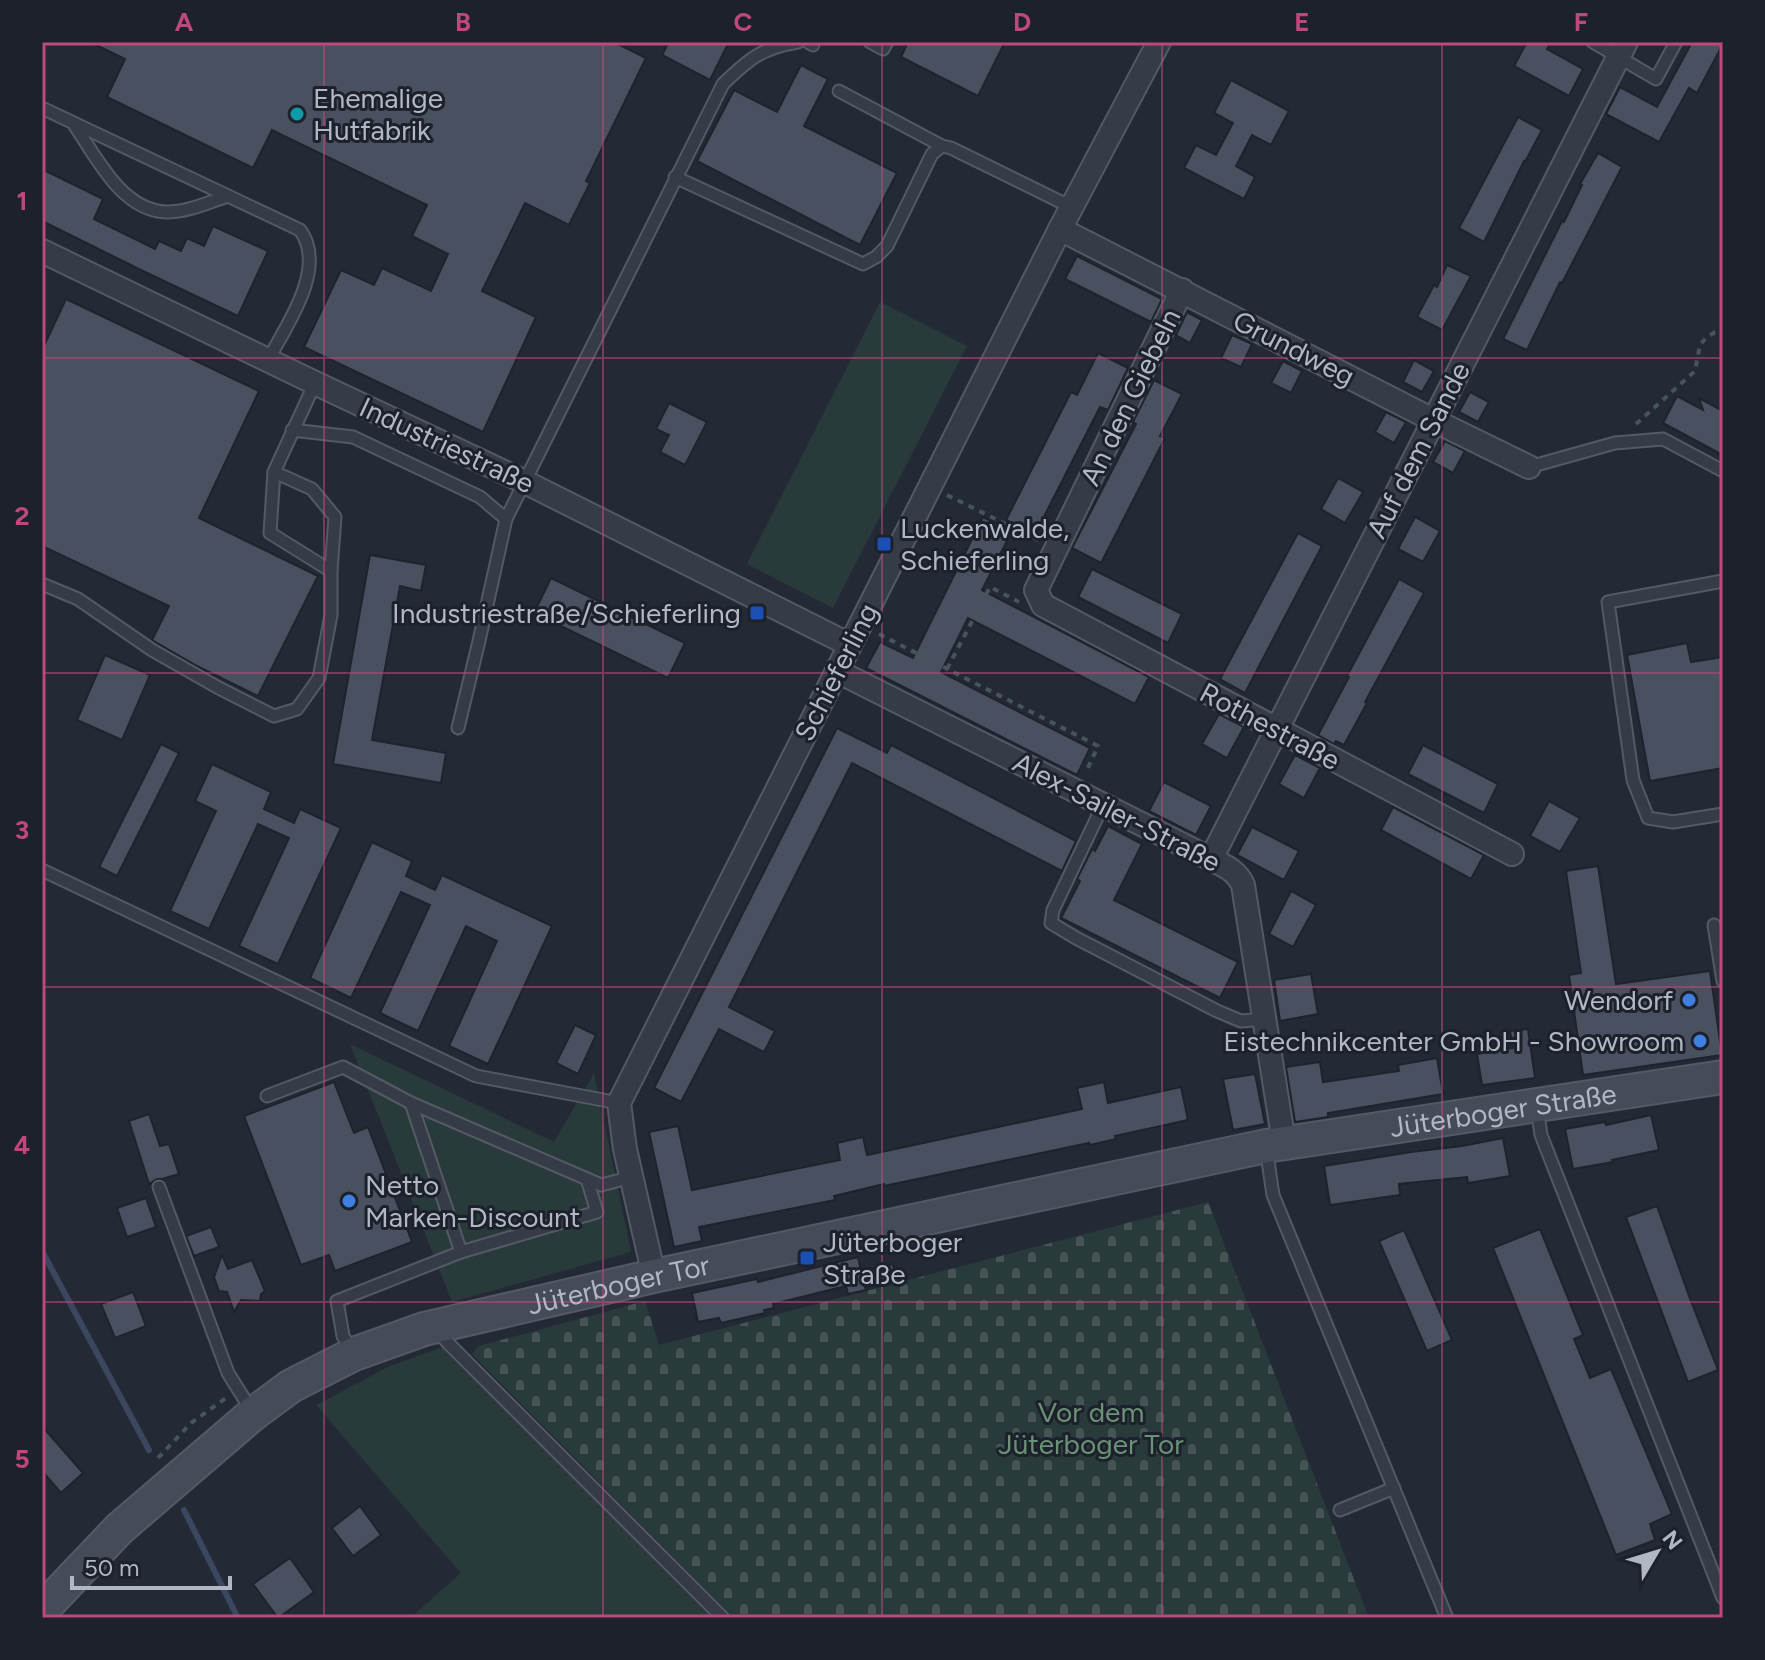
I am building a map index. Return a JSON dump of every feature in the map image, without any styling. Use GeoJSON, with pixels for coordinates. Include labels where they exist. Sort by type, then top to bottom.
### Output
{"type":"FeatureCollection","features":[{"type":"Feature","properties":{"kind":"main road","name":"Jüterboger Straße"},"geometry":{"type":"LineString","coordinates":[[1275,1145],[1723,1077]]}},
{"type":"Feature","properties":{"kind":"main road","name":"Jüterboger Tor"},"geometry":{"type":"LineString","coordinates":[[42,1610],[119,1529],[253,1414],[291,1386],[354,1354],[434,1327],[654,1276],[1275,1145]]}},
{"type":"Feature","properties":{"kind":"street","name":"Schieferling"},"geometry":{"type":"LineString","coordinates":[[619,1103],[1071,207],[1159,42]]}},
{"type":"Feature","properties":{"kind":"street","name":"Auf dem Sande"},"geometry":{"type":"LineString","coordinates":[[1211,859],[1622,50]]}},
{"type":"Feature","properties":{"kind":"street","name":"Grundweg"},"geometry":{"type":"LineString","coordinates":[[1060,229],[1529,467]]}},
{"type":"Feature","properties":{"kind":"street","name":"Industriestraße"},"geometry":{"type":"LineString","coordinates":[[43,253],[523,481],[850,645]]}},
{"type":"Feature","properties":{"kind":"street","name":"An den Giebeln"},"geometry":{"type":"LineString","coordinates":[[1038,593],[1056,549],[1182,290]]}},
{"type":"Feature","properties":{"kind":"street","name":"Rothestraße"},"geometry":{"type":"LineString","coordinates":[[1038,593],[1043,605],[1512,854]]}},
{"type":"Feature","properties":{"kind":"street","name":"Alex-Sailer-Straße"},"geometry":{"type":"LineString","coordinates":[[837,671],[1211,859],[1240,877],[1264,1019],[1275,1145]]}},
{"type":"Feature","properties":{"kind":"street"},"geometry":{"type":"LineString","coordinates":[[619,1103],[625,1149],[654,1276]]}},
{"type":"Feature","properties":{"kind":"lane"},"geometry":{"type":"LineString","coordinates":[[458,728],[506,519],[523,481],[723,84],[751,58],[777,45],[798,42]]}},
{"type":"Feature","properties":{"kind":"lane"},"geometry":{"type":"LineString","coordinates":[[870,42],[883,49],[887,42]]}},
{"type":"Feature","properties":{"kind":"lane"},"geometry":{"type":"LineString","coordinates":[[1593,42],[1622,50],[1656,79],[1676,42]]}},
{"type":"Feature","properties":{"kind":"lane"},"geometry":{"type":"LineString","coordinates":[[839,91],[942,146],[1071,207]]}},
{"type":"Feature","properties":{"kind":"lane"},"geometry":{"type":"LineString","coordinates":[[42,108],[300,230],[308,245],[308,279],[268,360]]}},
{"type":"Feature","properties":{"kind":"lane"},"geometry":{"type":"LineString","coordinates":[[72,122],[111,177],[136,202],[151,209],[171,212],[228,196]]}},
{"type":"Feature","properties":{"kind":"lane"},"geometry":{"type":"LineString","coordinates":[[675,177],[863,264],[887,246],[932,154],[942,146]]}},
{"type":"Feature","properties":{"kind":"lane"},"geometry":{"type":"LineString","coordinates":[[315,383],[274,472],[270,533],[331,571]]}},
{"type":"Feature","properties":{"kind":"lane"},"geometry":{"type":"LineString","coordinates":[[292,430],[353,437],[480,497],[506,519]]}},
{"type":"Feature","properties":{"kind":"lane"},"geometry":{"type":"LineString","coordinates":[[1529,467],[1615,443],[1663,439],[1723,471]]}},
{"type":"Feature","properties":{"kind":"lane"},"geometry":{"type":"LineString","coordinates":[[42,584],[78,599],[152,650],[274,716],[297,709],[319,678],[331,615],[335,517],[312,489],[274,472]]}},
{"type":"Feature","properties":{"kind":"lane"},"geometry":{"type":"LineString","coordinates":[[1723,581],[1608,602],[1633,780],[1648,818],[1673,822],[1723,814]]}},
{"type":"Feature","properties":{"kind":"lane"},"geometry":{"type":"LineString","coordinates":[[1103,805],[1053,910],[1051,923],[1217,1011],[1241,1021],[1264,1019]]}},
{"type":"Feature","properties":{"kind":"lane"},"geometry":{"type":"LineString","coordinates":[[42,870],[476,1076],[619,1103]]}},
{"type":"Feature","properties":{"kind":"lane"},"geometry":{"type":"LineString","coordinates":[[1714,925],[1723,981]]}},
{"type":"Feature","properties":{"kind":"lane"},"geometry":{"type":"LineString","coordinates":[[267,1096],[343,1067],[411,1103],[601,1185],[632,1177]]}},
{"type":"Feature","properties":{"kind":"lane"},"geometry":{"type":"LineString","coordinates":[[411,1103],[461,1252]]}},
{"type":"Feature","properties":{"kind":"lane"},"geometry":{"type":"LineString","coordinates":[[1537,1106],[1541,1135],[1723,1598]]}},
{"type":"Feature","properties":{"kind":"lane"},"geometry":{"type":"LineString","coordinates":[[1275,1145],[1273,1195],[1447,1618]]}},
{"type":"Feature","properties":{"kind":"lane"},"geometry":{"type":"LineString","coordinates":[[354,1354],[343,1336],[337,1301],[461,1252],[597,1212],[587,1179]]}},
{"type":"Feature","properties":{"kind":"lane"},"geometry":{"type":"LineString","coordinates":[[159,1187],[228,1373],[253,1414]]}},
{"type":"Feature","properties":{"kind":"lane"},"geometry":{"type":"LineString","coordinates":[[434,1327],[723,1618]]}},
{"type":"Feature","properties":{"kind":"lane"},"geometry":{"type":"LineString","coordinates":[[1340,1510],[1394,1488]]}},
{"type":"Feature","properties":{"kind":"path"},"geometry":{"type":"LineString","coordinates":[[1615,443],[1695,371],[1700,345],[1715,332],[1723,330]]}},
{"type":"Feature","properties":{"kind":"path"},"geometry":{"type":"LineString","coordinates":[[930,486],[1056,549]]}},
{"type":"Feature","properties":{"kind":"path"},"geometry":{"type":"LineString","coordinates":[[947,669],[990,587],[1022,604],[1038,593]]}},
{"type":"Feature","properties":{"kind":"path"},"geometry":{"type":"LineString","coordinates":[[860,625],[1098,746],[1076,792]]}},
{"type":"Feature","properties":{"kind":"green space"},"geometry":{"type":"Polygon","coordinates":[[[880,302],[967,346],[833,608],[747,564],[880,302]]]}},
{"type":"Feature","properties":{"kind":"green space"},"geometry":{"type":"Polygon","coordinates":[[[350,1044],[554,1142],[594,1073],[631,1252],[452,1302],[350,1044]]]}},
{"type":"Feature","properties":{"kind":"green space","name":"Vor dem Jüterboger Tor"},"geometry":{"type":"Polygon","coordinates":[[[1208,1202],[1369,1618],[734,1618],[472,1354],[479,1346],[645,1301],[659,1345],[1208,1202]]]}},
{"type":"Feature","properties":{"kind":"green space"},"geometry":{"type":"Polygon","coordinates":[[[443,1347],[713,1618],[410,1618],[461,1573],[316,1405],[390,1366],[443,1347]]]}},
{"type":"Feature","properties":{"kind":"building"},"geometry":{"type":"Polygon","coordinates":[[[90,42],[614,42],[646,58],[586,181],[590,183],[569,225],[525,203],[482,291],[536,317],[483,432],[304,347],[341,270],[374,285],[382,268],[431,291],[448,254],[412,236],[427,205],[272,130],[253,168],[107,97],[125,59],[90,42]]]}},
{"type":"Feature","properties":{"kind":"building"},"geometry":{"type":"Polygon","coordinates":[[[669,42],[729,42],[710,80],[662,55],[669,42]]]}},
{"type":"Feature","properties":{"kind":"building"},"geometry":{"type":"Polygon","coordinates":[[[908,42],[1005,42],[978,96],[901,57],[908,42]]]}},
{"type":"Feature","properties":{"kind":"building"},"geometry":{"type":"Polygon","coordinates":[[[1527,42],[1551,42],[1547,49],[1583,69],[1569,96],[1514,66],[1527,42]]]}},
{"type":"Feature","properties":{"kind":"building"},"geometry":{"type":"Polygon","coordinates":[[[1692,42],[1723,44],[1697,93],[1689,88],[1659,142],[1606,114],[1620,87],[1657,107],[1692,42]]]}},
{"type":"Feature","properties":{"kind":"building"},"geometry":{"type":"Polygon","coordinates":[[[801,65],[828,79],[804,126],[897,173],[860,245],[697,161],[734,90],[777,112],[801,65]]]}},
{"type":"Feature","properties":{"kind":"building"},"geometry":{"type":"Polygon","coordinates":[[[1231,80],[1289,111],[1271,145],[1252,135],[1236,166],[1255,177],[1244,199],[1184,168],[1196,145],[1216,155],[1233,123],[1214,113],[1231,80]]]}},
{"type":"Feature","properties":{"kind":"building"},"geometry":{"type":"Polygon","coordinates":[[[1518,117],[1542,130],[1484,242],[1459,228],[1518,117]]]}},
{"type":"Feature","properties":{"kind":"building"},"geometry":{"type":"Polygon","coordinates":[[[1598,153],[1622,167],[1527,350],[1503,339],[1598,153]]]}},
{"type":"Feature","properties":{"kind":"building"},"geometry":{"type":"Polygon","coordinates":[[[42,169],[103,199],[94,219],[155,249],[159,241],[181,251],[187,238],[204,246],[213,226],[268,251],[238,316],[42,221],[42,169]]]}},
{"type":"Feature","properties":{"kind":"building"},"geometry":{"type":"Polygon","coordinates":[[[1077,256],[1162,299],[1151,322],[1065,279],[1077,256]]]}},
{"type":"Feature","properties":{"kind":"building"},"geometry":{"type":"Polygon","coordinates":[[[1447,265],[1471,276],[1442,330],[1417,317],[1447,265]]]}},
{"type":"Feature","properties":{"kind":"building"},"geometry":{"type":"Polygon","coordinates":[[[66,299],[259,391],[199,518],[318,576],[258,696],[152,640],[169,606],[42,546],[42,350],[66,299]]]}},
{"type":"Feature","properties":{"kind":"building"},"geometry":{"type":"Polygon","coordinates":[[[1187,312],[1202,320],[1190,343],[1176,335],[1187,312]]]}},
{"type":"Feature","properties":{"kind":"building"},"geometry":{"type":"Polygon","coordinates":[[[1232,335],[1252,344],[1241,367],[1221,358],[1232,335]]]}},
{"type":"Feature","properties":{"kind":"building"},"geometry":{"type":"Polygon","coordinates":[[[1098,353],[1128,368],[1108,410],[1100,407],[1035,534],[1006,520],[1071,392],[1077,395],[1098,353]]]}},
{"type":"Feature","properties":{"kind":"building"},"geometry":{"type":"Polygon","coordinates":[[[1414,360],[1434,371],[1422,392],[1403,382],[1414,360]]]}},
{"type":"Feature","properties":{"kind":"building"},"geometry":{"type":"Polygon","coordinates":[[[1283,361],[1302,371],[1291,393],[1271,383],[1283,361]]]}},
{"type":"Feature","properties":{"kind":"building"},"geometry":{"type":"Polygon","coordinates":[[[1154,380],[1182,394],[1160,436],[1165,438],[1101,563],[1072,548],[1136,424],[1133,422],[1154,380]]]}},
{"type":"Feature","properties":{"kind":"building"},"geometry":{"type":"Polygon","coordinates":[[[1470,392],[1489,402],[1478,422],[1459,412],[1470,392]]]}},
{"type":"Feature","properties":{"kind":"building"},"geometry":{"type":"Polygon","coordinates":[[[1677,396],[1703,410],[1699,398],[1723,411],[1723,458],[1663,423],[1677,396]]]}},
{"type":"Feature","properties":{"kind":"building"},"geometry":{"type":"Polygon","coordinates":[[[669,403],[707,422],[685,465],[660,452],[669,435],[656,429],[669,403]]]}},
{"type":"Feature","properties":{"kind":"building"},"geometry":{"type":"Polygon","coordinates":[[[1386,412],[1406,422],[1394,443],[1375,432],[1386,412]]]}},
{"type":"Feature","properties":{"kind":"building"},"geometry":{"type":"Polygon","coordinates":[[[1445,441],[1465,451],[1453,473],[1433,462],[1445,441]]]}},
{"type":"Feature","properties":{"kind":"building"},"geometry":{"type":"Polygon","coordinates":[[[1338,478],[1363,492],[1345,523],[1321,509],[1338,478]]]}},
{"type":"Feature","properties":{"kind":"building"},"geometry":{"type":"Polygon","coordinates":[[[983,517],[1012,531],[982,590],[1149,677],[1135,704],[968,618],[941,672],[1090,748],[1077,775],[866,668],[880,642],[913,658],[983,517]]]}},
{"type":"Feature","properties":{"kind":"building"},"geometry":{"type":"Polygon","coordinates":[[[1415,517],[1440,531],[1423,562],[1398,549],[1415,517]]]}},
{"type":"Feature","properties":{"kind":"building"},"geometry":{"type":"Polygon","coordinates":[[[1298,533],[1322,546],[1245,693],[1220,679],[1298,533]]]}},
{"type":"Feature","properties":{"kind":"building"},"geometry":{"type":"Polygon","coordinates":[[[370,555],[426,565],[421,591],[400,586],[372,740],[446,753],[441,783],[333,764],[370,555]]]}},
{"type":"Feature","properties":{"kind":"building"},"geometry":{"type":"Polygon","coordinates":[[[1092,569],[1182,614],[1168,643],[1078,597],[1092,569]]]}},
{"type":"Feature","properties":{"kind":"building"},"geometry":{"type":"Polygon","coordinates":[[[551,578],[685,643],[668,678],[534,613],[551,578]]]}},
{"type":"Feature","properties":{"kind":"building"},"geometry":{"type":"Polygon","coordinates":[[[1399,579],[1424,593],[1344,745],[1336,741],[1334,744],[1318,735],[1399,579]]]}},
{"type":"Feature","properties":{"kind":"building"},"geometry":{"type":"Polygon","coordinates":[[[1687,643],[1691,662],[1723,657],[1723,768],[1650,781],[1627,655],[1687,643]]]}},
{"type":"Feature","properties":{"kind":"building"},"geometry":{"type":"Polygon","coordinates":[[[105,655],[150,675],[122,740],[77,720],[105,655]]]}},
{"type":"Feature","properties":{"kind":"building"},"geometry":{"type":"Polygon","coordinates":[[[1219,714],[1244,727],[1227,758],[1202,744],[1219,714]]]}},
{"type":"Feature","properties":{"kind":"building"},"geometry":{"type":"Polygon","coordinates":[[[837,728],[887,753],[891,745],[1076,841],[1062,871],[852,763],[729,1007],[775,1031],[764,1052],[719,1029],[681,1102],[654,1088],[837,728]]]}},
{"type":"Feature","properties":{"kind":"building"},"geometry":{"type":"Polygon","coordinates":[[[161,744],[179,753],[117,876],[99,867],[161,744]]]}},
{"type":"Feature","properties":{"kind":"building"},"geometry":{"type":"Polygon","coordinates":[[[1423,745],[1498,784],[1484,813],[1408,774],[1423,745]]]}},
{"type":"Feature","properties":{"kind":"building"},"geometry":{"type":"Polygon","coordinates":[[[1295,755],[1320,768],[1304,798],[1279,784],[1295,755]]]}},
{"type":"Feature","properties":{"kind":"building"},"geometry":{"type":"Polygon","coordinates":[[[212,764],[271,792],[264,809],[294,823],[300,809],[341,828],[278,964],[239,946],[289,838],[258,824],[209,929],[170,911],[216,811],[195,801],[212,764]]]}},
{"type":"Feature","properties":{"kind":"building"},"geometry":{"type":"Polygon","coordinates":[[[1164,782],[1211,806],[1196,835],[1149,811],[1164,782]]]}},
{"type":"Feature","properties":{"kind":"building"},"geometry":{"type":"Polygon","coordinates":[[[1549,801],[1580,818],[1560,852],[1530,836],[1549,801]]]}},
{"type":"Feature","properties":{"kind":"building"},"geometry":{"type":"Polygon","coordinates":[[[1393,807],[1484,855],[1471,879],[1381,830],[1393,807]]]}},
{"type":"Feature","properties":{"kind":"building"},"geometry":{"type":"Polygon","coordinates":[[[1108,826],[1142,844],[1114,900],[1238,962],[1220,998],[1061,918],[1092,849],[1095,851],[1108,826]]]}},
{"type":"Feature","properties":{"kind":"building"},"geometry":{"type":"Polygon","coordinates":[[[1252,827],[1299,851],[1284,880],[1237,855],[1252,827]]]}},
{"type":"Feature","properties":{"kind":"building"},"geometry":{"type":"Polygon","coordinates":[[[372,842],[412,861],[406,876],[435,890],[442,875],[552,926],[488,1064],[449,1046],[497,941],[466,926],[418,1031],[380,1013],[430,905],[401,892],[351,998],[310,978],[372,842]]]}},
{"type":"Feature","properties":{"kind":"building"},"geometry":{"type":"Polygon","coordinates":[[[1598,866],[1616,984],[1710,971],[1722,1055],[1583,1075],[1569,975],[1581,973],[1566,871],[1598,866]]]}},
{"type":"Feature","properties":{"kind":"building"},"geometry":{"type":"Polygon","coordinates":[[[1291,891],[1316,905],[1293,947],[1269,934],[1291,891]]]}},
{"type":"Feature","properties":{"kind":"building"},"geometry":{"type":"Polygon","coordinates":[[[1311,974],[1318,1014],[1280,1021],[1274,980],[1311,974]]]}},
{"type":"Feature","properties":{"kind":"building"},"geometry":{"type":"Polygon","coordinates":[[[575,1025],[596,1035],[578,1074],[556,1063],[575,1025]]]}},
{"type":"Feature","properties":{"kind":"building"},"geometry":{"type":"Polygon","coordinates":[[[1528,1029],[1535,1078],[1482,1085],[1477,1054],[1513,1048],[1510,1031],[1528,1029]]]}},
{"type":"Feature","properties":{"kind":"building"},"geometry":{"type":"Polygon","coordinates":[[[1437,1058],[1443,1094],[1328,1113],[1328,1117],[1295,1122],[1286,1067],[1320,1062],[1323,1082],[1399,1071],[1398,1065],[1437,1058]]]}},
{"type":"Feature","properties":{"kind":"building"},"geometry":{"type":"Polygon","coordinates":[[[1255,1074],[1265,1124],[1233,1130],[1223,1079],[1255,1074]]]}},
{"type":"Feature","properties":{"kind":"building"},"geometry":{"type":"Polygon","coordinates":[[[334,1082],[354,1133],[368,1127],[412,1242],[335,1271],[329,1255],[301,1265],[244,1116],[334,1082]]]}},
{"type":"Feature","properties":{"kind":"building"},"geometry":{"type":"Polygon","coordinates":[[[1104,1082],[1108,1103],[1181,1087],[1188,1120],[1115,1136],[1116,1139],[1090,1145],[884,1184],[834,1196],[835,1200],[699,1227],[702,1241],[674,1247],[649,1132],[678,1126],[692,1190],[840,1160],[837,1143],[863,1137],[867,1155],[1082,1109],[1077,1088],[1104,1082]]]}},
{"type":"Feature","properties":{"kind":"building"},"geometry":{"type":"Polygon","coordinates":[[[149,1114],[160,1146],[169,1144],[179,1174],[149,1184],[129,1121],[149,1114]]]}},
{"type":"Feature","properties":{"kind":"building"},"geometry":{"type":"Polygon","coordinates":[[[1651,1115],[1659,1150],[1573,1169],[1565,1129],[1605,1122],[1606,1125],[1651,1115]]]}},
{"type":"Feature","properties":{"kind":"building"},"geometry":{"type":"Polygon","coordinates":[[[1503,1138],[1510,1176],[1468,1183],[1467,1177],[1399,1184],[1400,1195],[1330,1205],[1324,1166],[1503,1138]]]}},
{"type":"Feature","properties":{"kind":"building"},"geometry":{"type":"Polygon","coordinates":[[[146,1198],[156,1227],[127,1237],[117,1208],[146,1198]]]}},
{"type":"Feature","properties":{"kind":"building"},"geometry":{"type":"Polygon","coordinates":[[[1657,1206],[1718,1370],[1688,1382],[1626,1217],[1657,1206]]]}},
{"type":"Feature","properties":{"kind":"building"},"geometry":{"type":"Polygon","coordinates":[[[211,1227],[219,1247],[194,1256],[186,1236],[211,1227]]]}},
{"type":"Feature","properties":{"kind":"building"},"geometry":{"type":"Polygon","coordinates":[[[1540,1229],[1583,1335],[1574,1339],[1590,1378],[1611,1369],[1672,1514],[1650,1524],[1655,1540],[1616,1555],[1493,1248],[1540,1229]]]}},
{"type":"Feature","properties":{"kind":"building"},"geometry":{"type":"Polygon","coordinates":[[[1404,1230],[1452,1340],[1427,1351],[1379,1241],[1404,1230]]]}},
{"type":"Feature","properties":{"kind":"building"},"geometry":{"type":"Polygon","coordinates":[[[222,1255],[228,1269],[252,1260],[265,1291],[260,1301],[241,1300],[234,1312],[227,1292],[219,1291],[214,1277],[222,1255]]]}},
{"type":"Feature","properties":{"kind":"building"},"geometry":{"type":"Polygon","coordinates":[[[858,1257],[861,1271],[893,1264],[896,1280],[848,1294],[846,1286],[773,1304],[774,1308],[764,1310],[765,1313],[721,1323],[719,1318],[698,1322],[692,1293],[757,1279],[758,1282],[858,1257]]]}},
{"type":"Feature","properties":{"kind":"building"},"geometry":{"type":"Polygon","coordinates":[[[133,1292],[146,1326],[115,1338],[101,1304],[133,1292]]]}},
{"type":"Feature","properties":{"kind":"building"},"geometry":{"type":"Polygon","coordinates":[[[42,1426],[83,1473],[61,1493],[42,1471],[42,1426]]]}},
{"type":"Feature","properties":{"kind":"building"},"geometry":{"type":"Polygon","coordinates":[[[360,1506],[381,1535],[353,1556],[332,1528],[360,1506]]]}},
{"type":"Feature","properties":{"kind":"building"},"geometry":{"type":"Polygon","coordinates":[[[290,1558],[314,1592],[278,1618],[253,1584],[290,1558]]]}},
{"type":"Feature","properties":{"kind":"waterway"},"geometry":{"type":"LineString","coordinates":[[42,1251],[149,1450]]}},
{"type":"Feature","properties":{"kind":"waterway"},"geometry":{"type":"LineString","coordinates":[[184,1510],[238,1618]]}},
{"type":"Feature","properties":{"kind":"place","name":"Ehemalige Hutfabrik"},"geometry":{"type":"Point","coordinates":[297,114]}},
{"type":"Feature","properties":{"kind":"place","name":"Luckenwalde, Schieferling"},"geometry":{"type":"Point","coordinates":[884,544]}},
{"type":"Feature","properties":{"kind":"place","name":"Industriestraße/Schieferling"},"geometry":{"type":"Point","coordinates":[757,613]}},
{"type":"Feature","properties":{"kind":"place","name":"Wendorf"},"geometry":{"type":"Point","coordinates":[1689,1000]}},
{"type":"Feature","properties":{"kind":"place","name":"Eistechnikcenter GmbH - Showroom"},"geometry":{"type":"Point","coordinates":[1700,1041]}},
{"type":"Feature","properties":{"kind":"place","name":"Netto Marken-Discount"},"geometry":{"type":"Point","coordinates":[349,1201]}},
{"type":"Feature","properties":{"kind":"place","name":"Jüterboger Straße"},"geometry":{"type":"Point","coordinates":[807,1258]}}]}
